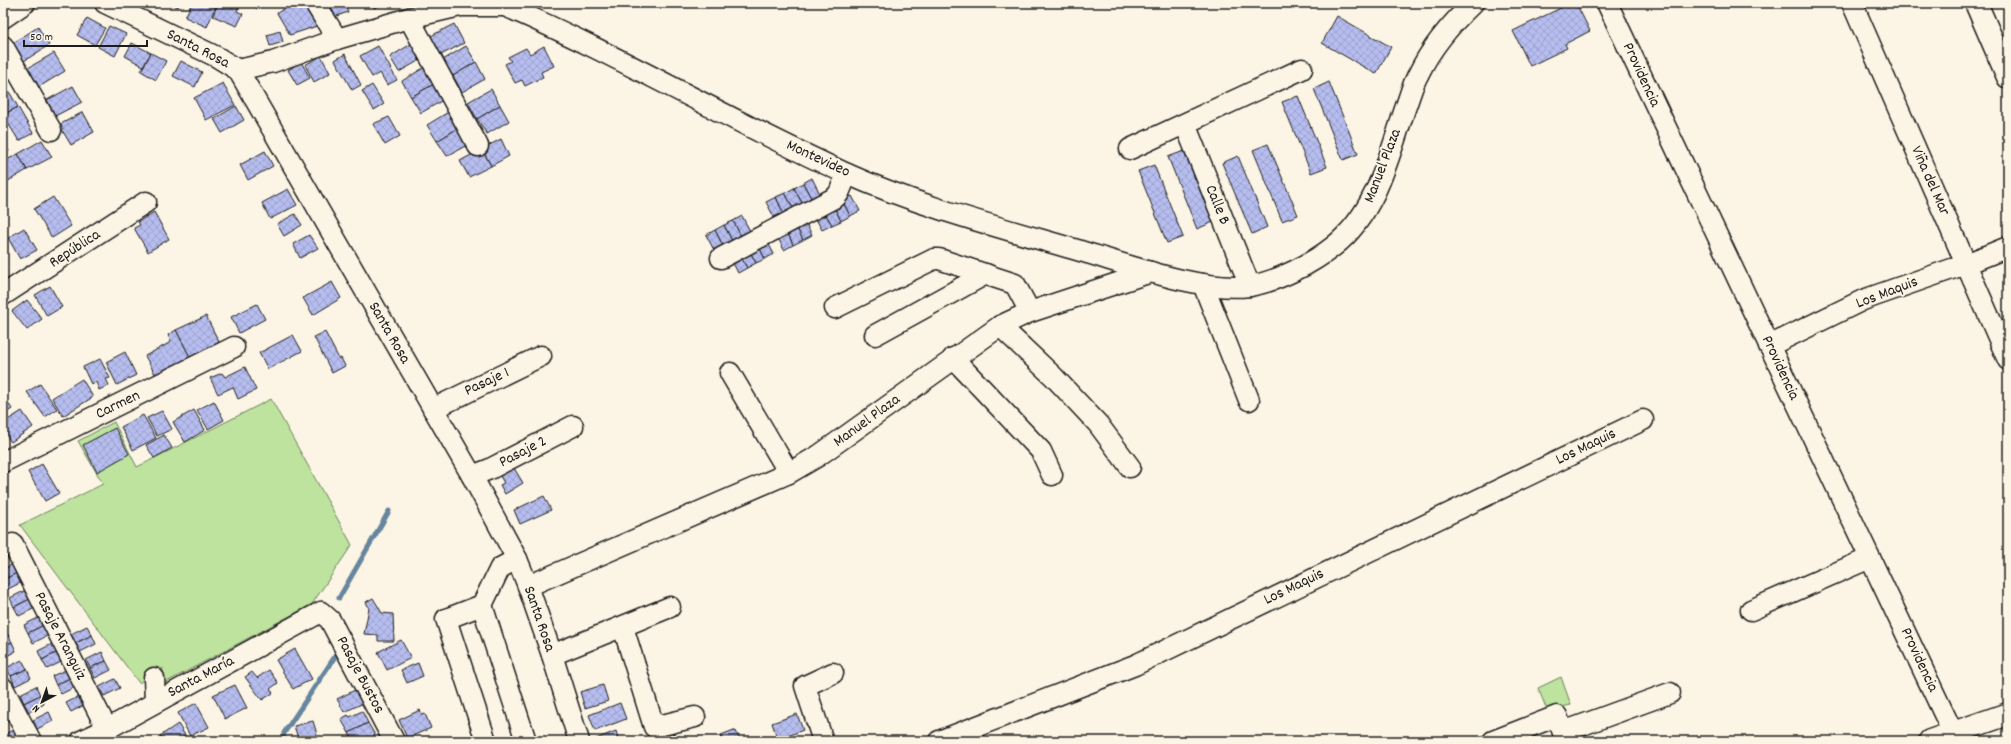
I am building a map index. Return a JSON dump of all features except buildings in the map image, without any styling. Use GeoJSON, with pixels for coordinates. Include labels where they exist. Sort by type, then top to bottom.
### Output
{"type":"FeatureCollection","features":[{"type":"Feature","properties":{"kind":"main road"},"geometry":{"type":"LineString","coordinates":[[1976,3],[2008,77]]}},
{"type":"Feature","properties":{"kind":"main road"},"geometry":{"type":"LineString","coordinates":[[1930,741],[2008,714]]}},
{"type":"Feature","properties":{"kind":"street","name":"Santa Rosa"},"geometry":{"type":"LineString","coordinates":[[105,3],[217,58],[238,70],[472,476],[517,559],[552,655],[579,741]]}},
{"type":"Feature","properties":{"kind":"street"},"geometry":{"type":"LineString","coordinates":[[315,3],[337,39]]}},
{"type":"Feature","properties":{"kind":"street","name":"Manuel Plaza"},"geometry":{"type":"LineString","coordinates":[[528,586],[790,473],[818,456],[953,358],[1000,326],[1030,312],[1151,272],[1196,282],[1227,286],[1250,286],[1277,277],[1310,263],[1335,245],[1356,226],[1373,199],[1417,75],[1450,25],[1473,3]]}},
{"type":"Feature","properties":{"kind":"street","name":"Providencia"},"geometry":{"type":"LineString","coordinates":[[1607,3],[1953,732]]}},
{"type":"Feature","properties":{"kind":"street","name":"Viña del Mar"},"geometry":{"type":"LineString","coordinates":[[1852,3],[2008,360]]}},
{"type":"Feature","properties":{"kind":"street"},"geometry":{"type":"LineString","coordinates":[[3,18],[21,4]]}},
{"type":"Feature","properties":{"kind":"street"},"geometry":{"type":"LineString","coordinates":[[238,70],[273,62],[337,39],[409,18],[460,6],[507,4]]}},
{"type":"Feature","properties":{"kind":"street","name":"Montevideo"},"geometry":{"type":"LineString","coordinates":[[507,4],[847,174],[929,206],[1151,272]]}},
{"type":"Feature","properties":{"kind":"street"},"geometry":{"type":"LineString","coordinates":[[409,18],[478,146]]}},
{"type":"Feature","properties":{"kind":"street"},"geometry":{"type":"LineString","coordinates":[[3,46],[51,130]]}},
{"type":"Feature","properties":{"kind":"street"},"geometry":{"type":"LineString","coordinates":[[1130,149],[1302,69]]}},
{"type":"Feature","properties":{"kind":"street","name":"Calle B"},"geometry":{"type":"LineString","coordinates":[[1185,124],[1250,286]]}},
{"type":"Feature","properties":{"kind":"street"},"geometry":{"type":"LineString","coordinates":[[721,258],[836,197],[839,194],[847,174]]}},
{"type":"Feature","properties":{"kind":"street","name":"República"},"geometry":{"type":"LineString","coordinates":[[3,296],[146,202]]}},
{"type":"Feature","properties":{"kind":"street","name":"Los Maquis"},"geometry":{"type":"LineString","coordinates":[[1769,346],[1863,300],[1966,264],[2008,247]]}},
{"type":"Feature","properties":{"kind":"street"},"geometry":{"type":"LineString","coordinates":[[835,308],[934,259],[945,260],[1011,282],[1018,286],[1030,312]]}},
{"type":"Feature","properties":{"kind":"street"},"geometry":{"type":"LineString","coordinates":[[875,335],[986,274]]}},
{"type":"Feature","properties":{"kind":"street"},"geometry":{"type":"LineString","coordinates":[[1196,282],[1219,355]]}},
{"type":"Feature","properties":{"kind":"street"},"geometry":{"type":"LineString","coordinates":[[1196,282],[1250,400]]}},
{"type":"Feature","properties":{"kind":"street"},"geometry":{"type":"LineString","coordinates":[[1000,326],[1053,376],[1098,424],[1130,467]]}},
{"type":"Feature","properties":{"kind":"street","name":"Carmen"},"geometry":{"type":"LineString","coordinates":[[3,462],[234,347]]}},
{"type":"Feature","properties":{"kind":"street","name":"Pasaje 1"},"geometry":{"type":"LineString","coordinates":[[433,409],[541,356]]}},
{"type":"Feature","properties":{"kind":"street"},"geometry":{"type":"LineString","coordinates":[[953,358],[1041,451],[1052,475]]}},
{"type":"Feature","properties":{"kind":"street"},"geometry":{"type":"LineString","coordinates":[[730,373],[790,473]]}},
{"type":"Feature","properties":{"kind":"street","name":"Los Maquis"},"geometry":{"type":"LineString","coordinates":[[939,741],[1135,665],[1643,420]]}},
{"type":"Feature","properties":{"kind":"street","name":"Pasaje 2"},"geometry":{"type":"LineString","coordinates":[[472,476],[490,469],[573,426]]}},
{"type":"Feature","properties":{"kind":"street","name":"Pasaje Aranguiz"},"geometry":{"type":"LineString","coordinates":[[13,544],[106,729]]}},
{"type":"Feature","properties":{"kind":"street"},"geometry":{"type":"LineString","coordinates":[[1751,610],[1870,558]]}},
{"type":"Feature","properties":{"kind":"street"},"geometry":{"type":"LineString","coordinates":[[486,741],[446,619],[482,605],[500,568],[517,559]]}},
{"type":"Feature","properties":{"kind":"street"},"geometry":{"type":"LineString","coordinates":[[482,605],[526,741]]}},
{"type":"Feature","properties":{"kind":"street"},"geometry":{"type":"LineString","coordinates":[[552,655],[670,607]]}},
{"type":"Feature","properties":{"kind":"street","name":"Santa María"},"geometry":{"type":"LineString","coordinates":[[81,741],[106,729],[155,701],[322,612]]}},
{"type":"Feature","properties":{"kind":"street","name":"Pasaje Bustos"},"geometry":{"type":"LineString","coordinates":[[322,612],[330,620],[394,741]]}},
{"type":"Feature","properties":{"kind":"street"},"geometry":{"type":"LineString","coordinates":[[623,627],[654,727],[695,717]]}},
{"type":"Feature","properties":{"kind":"street"},"geometry":{"type":"LineString","coordinates":[[823,741],[805,686],[833,673]]}},
{"type":"Feature","properties":{"kind":"street"},"geometry":{"type":"LineString","coordinates":[[154,678],[155,701]]}},
{"type":"Feature","properties":{"kind":"street"},"geometry":{"type":"LineString","coordinates":[[3,688],[31,741]]}},
{"type":"Feature","properties":{"kind":"street"},"geometry":{"type":"LineString","coordinates":[[1493,741],[1562,730],[1670,693]]}},
{"type":"Feature","properties":{"kind":"green space"},"geometry":{"type":"Polygon","coordinates":[[[271,399],[352,545],[312,604],[161,685],[163,668],[139,683],[20,525],[103,484],[78,441],[114,422],[137,467],[271,399]]]}},
{"type":"Feature","properties":{"kind":"green space"},"geometry":{"type":"Polygon","coordinates":[[[1561,677],[1571,705],[1547,710],[1538,688],[1561,677]]]}},
{"type":"Feature","properties":{"kind":"waterway"},"geometry":{"type":"LineString","coordinates":[[339,598],[389,511]]}},
{"type":"Feature","properties":{"kind":"waterway"},"geometry":{"type":"LineString","coordinates":[[283,741],[284,733],[338,652]]}}]}
